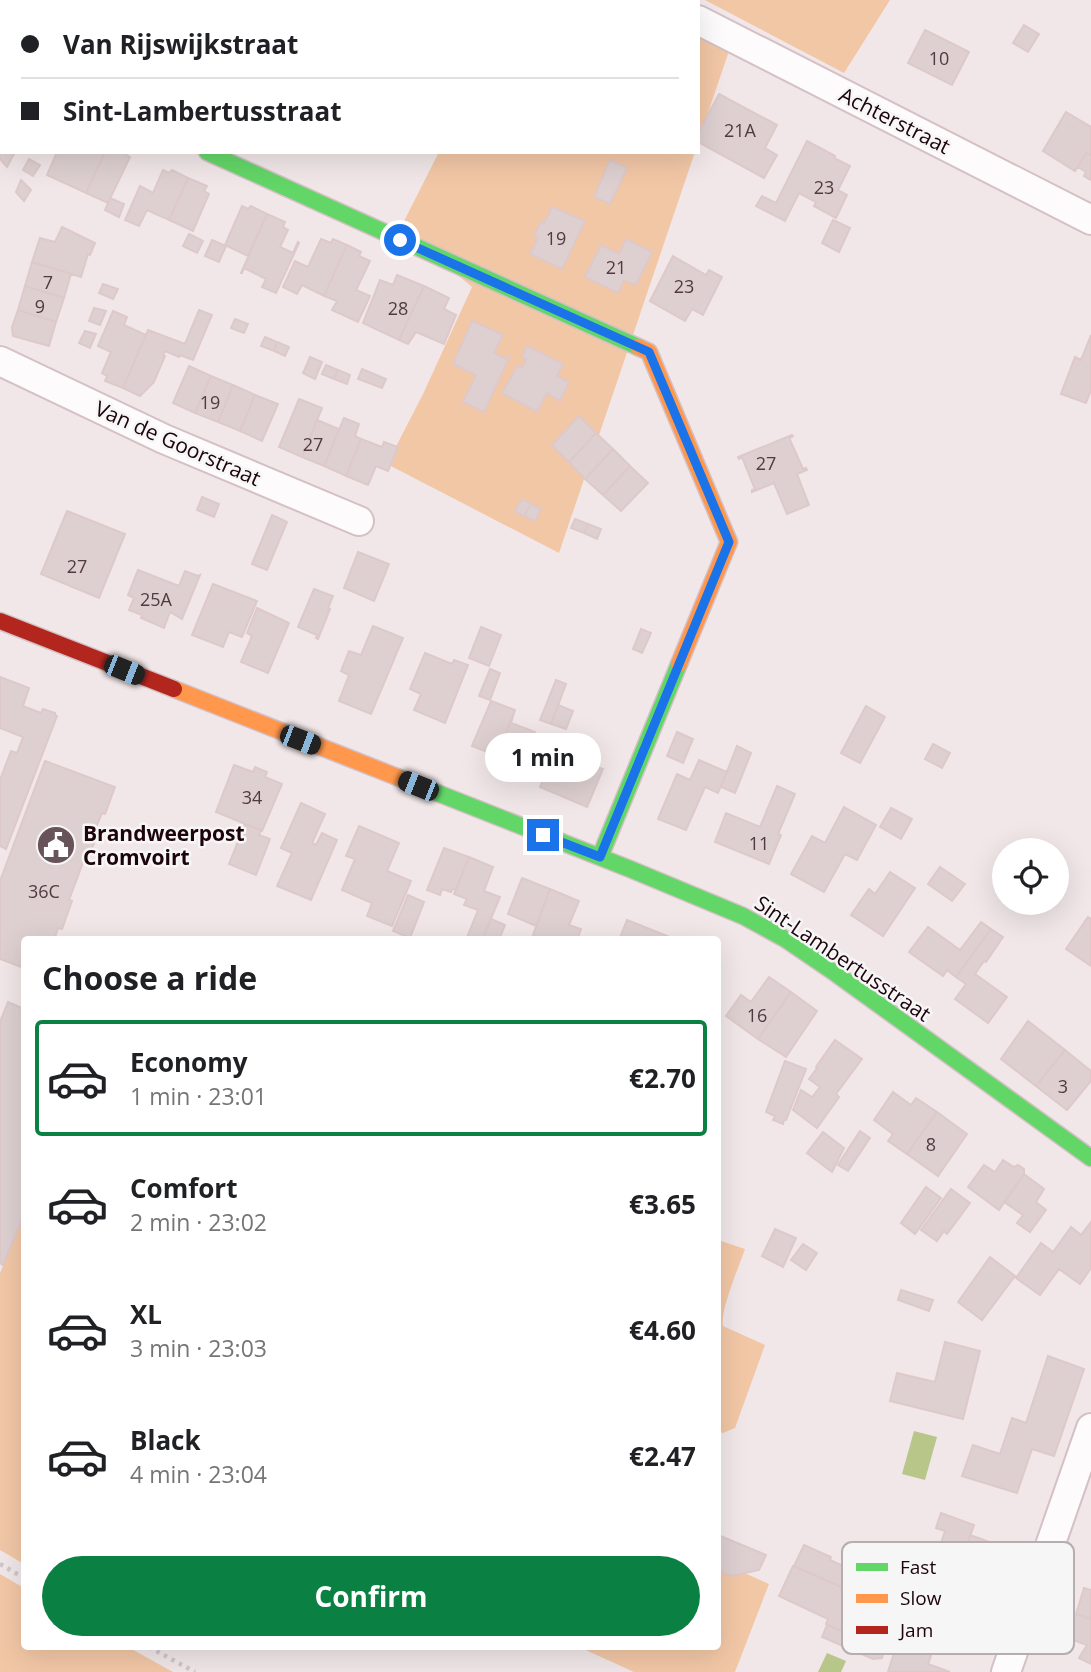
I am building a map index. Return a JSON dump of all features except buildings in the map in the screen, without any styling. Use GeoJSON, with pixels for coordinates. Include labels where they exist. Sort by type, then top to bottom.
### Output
{"type":"FeatureCollection","features":[{"type":"Feature","properties":{"kind":"main road"},"geometry":{"type":"LineString","coordinates":[[211,154],[649,352],[729,542],[600,857]]}},
{"type":"Feature","properties":{"kind":"main road","name":"Sint-Lambertusstraat"},"geometry":{"type":"LineString","coordinates":[[0,621],[743,916],[785,939],[835,973],[1091,1158]]}},
{"type":"Feature","properties":{"kind":"street","name":"Achterstraat"},"geometry":{"type":"LineString","coordinates":[[700,21],[1091,220]]}},
{"type":"Feature","properties":{"kind":"street","name":"Van de Goorstraat"},"geometry":{"type":"LineString","coordinates":[[0,361],[164,439],[359,521]]}},
{"type":"Feature","properties":{"kind":"street"},"geometry":{"type":"LineString","coordinates":[[1051,1542],[1091,1428]]}},
{"type":"Feature","properties":{"kind":"street"},"geometry":{"type":"LineString","coordinates":[[1006,1672],[1012,1654]]}},
{"type":"Feature","properties":{"kind":"path"},"geometry":{"type":"LineString","coordinates":[[0,1564],[21,1576]]}},
{"type":"Feature","properties":{"kind":"path"},"geometry":{"type":"LineString","coordinates":[[154,1650],[194,1672]]}},
{"type":"Feature","properties":{"kind":"shaded area"},"geometry":{"type":"Polygon","coordinates":[[[705,0],[890,0],[844,73],[705,0]]]}},
{"type":"Feature","properties":{"kind":"shaded area"},"geometry":{"type":"Polygon","coordinates":[[[700,35],[729,51],[700,136],[700,35]]]}},
{"type":"Feature","properties":{"kind":"shaded area"},"geometry":{"type":"Polygon","coordinates":[[[438,154],[694,154],[559,553],[387,464],[423,394],[472,287],[401,227],[438,154]]]}},
{"type":"Feature","properties":{"kind":"shaded area"},"geometry":{"type":"Polygon","coordinates":[[[21,1223],[21,1562],[0,1550],[0,1273],[21,1223]]]}},
{"type":"Feature","properties":{"kind":"shaded area"},"geometry":{"type":"Polygon","coordinates":[[[721,1241],[745,1249],[727,1299],[723,1326],[765,1345],[735,1428],[723,1433],[721,1241]]]}},
{"type":"Feature","properties":{"kind":"shaded area"},"geometry":{"type":"Polygon","coordinates":[[[914,1431],[937,1437],[925,1480],[902,1474],[914,1431]]]}},
{"type":"Feature","properties":{"kind":"shaded area"},"geometry":{"type":"Polygon","coordinates":[[[721,1562],[769,1584],[735,1672],[634,1672],[586,1650],[721,1650],[721,1562]]]}},
{"type":"Feature","properties":{"kind":"shaded area"},"geometry":{"type":"Polygon","coordinates":[[[0,1574],[21,1586],[21,1650],[133,1650],[173,1672],[0,1672],[0,1574]]]}},
{"type":"Feature","properties":{"kind":"shaded area"},"geometry":{"type":"Polygon","coordinates":[[[827,1653],[846,1661],[841,1672],[818,1672],[827,1653]]]}},
{"type":"Feature","properties":{"kind":"traffic: fast"},"geometry":{"type":"LineString","coordinates":[[211,154],[638,347]]}},
{"type":"Feature","properties":{"kind":"traffic: fast"},"geometry":{"type":"LineString","coordinates":[[600,857],[679,664]]}},
{"type":"Feature","properties":{"kind":"traffic: fast"},"geometry":{"type":"LineString","coordinates":[[397,777],[743,916],[785,939],[1091,1158]]}},
{"type":"Feature","properties":{"kind":"traffic: slow"},"geometry":{"type":"LineString","coordinates":[[638,347],[649,352],[729,542],[679,664]]}},
{"type":"Feature","properties":{"kind":"traffic: slow"},"geometry":{"type":"LineString","coordinates":[[174,689],[397,777]]}},
{"type":"Feature","properties":{"kind":"traffic: jam"},"geometry":{"type":"LineString","coordinates":[[0,621],[174,689]]}},
{"type":"Feature","properties":{"kind":"place","name":"Brandweerpost Cromvoirt"},"geometry":{"type":"Point","coordinates":[56,845]}},
{"type":"Feature","properties":{"kind":"route"},"geometry":{"type":"LineString","coordinates":[[400,240],[649,352],[729,542],[600,857],[543,835]]}}]}
